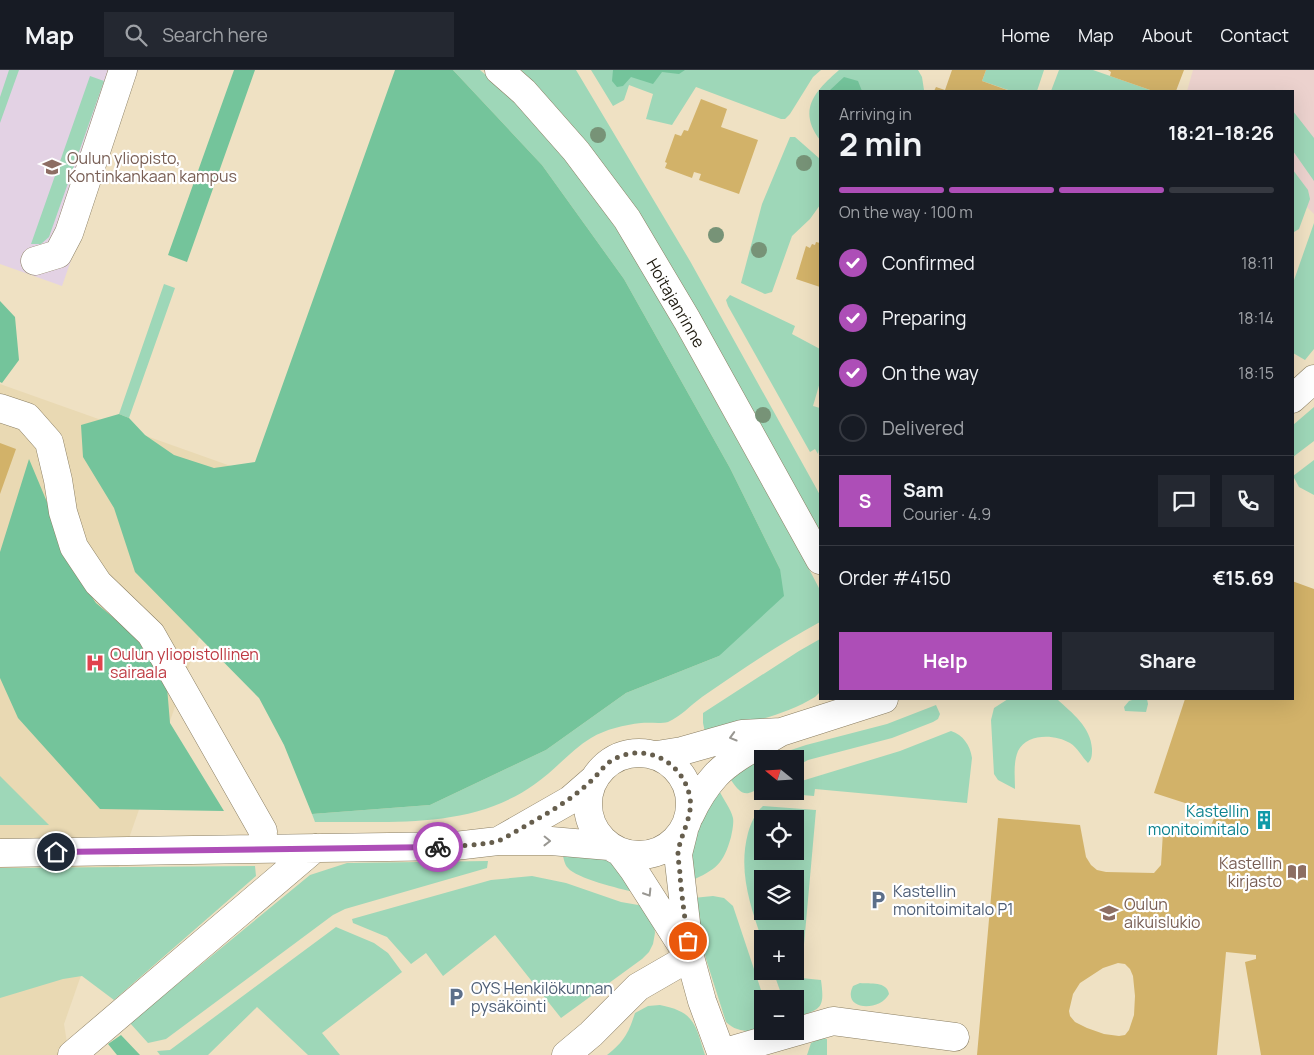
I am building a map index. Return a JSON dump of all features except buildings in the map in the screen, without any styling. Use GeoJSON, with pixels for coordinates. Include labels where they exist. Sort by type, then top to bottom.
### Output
{"type":"FeatureCollection","features":[{"type":"Feature","properties":{"kind":"street"},"geometry":{"type":"LineString","coordinates":[[35,261],[58,254],[70,233],[123,70]]}},
{"type":"Feature","properties":{"kind":"street","name":"Hoitajanrinne"},"geometry":{"type":"LineString","coordinates":[[499,70],[524,92],[576,151],[627,219],[687,320],[819,558]]}},
{"type":"Feature","properties":{"kind":"street"},"geometry":{"type":"LineString","coordinates":[[1294,397],[1314,379]]}},
{"type":"Feature","properties":{"kind":"street"},"geometry":{"type":"LineString","coordinates":[[0,408],[27,416],[49,442],[63,512],[74,547],[98,583],[151,634],[263,831],[262,848]]}},
{"type":"Feature","properties":{"kind":"street"},"geometry":{"type":"LineString","coordinates":[[0,853],[455,846],[498,841],[551,841],[615,850],[635,856],[650,855],[663,850],[675,841],[687,822],[701,793],[718,774],[742,756],[781,732],[879,700]]}},
{"type":"Feature","properties":{"kind":"street"},"geometry":{"type":"LineString","coordinates":[[657,755],[682,751],[742,734],[781,732]]}},
{"type":"Feature","properties":{"kind":"street"},"geometry":{"type":"LineString","coordinates":[[498,841],[570,800],[593,780],[602,768],[614,759],[627,754],[642,752],[657,755],[670,762],[680,772],[691,800],[678,854],[690,957],[702,1001],[722,1054],[833,1021],[955,1037]]}},
{"type":"Feature","properties":{"kind":"street"},"geometry":{"type":"LineString","coordinates":[[593,780],[588,794],[587,809],[591,823],[598,836],[633,869],[690,957]]}},
{"type":"Feature","properties":{"kind":"street"},"geometry":{"type":"LineString","coordinates":[[72,1055],[315,848]]}},
{"type":"Feature","properties":{"kind":"street"},"geometry":{"type":"LineString","coordinates":[[566,1055],[591,1034],[638,987],[690,957]]}},
{"type":"Feature","properties":{"kind":"shaded area","name":"Oulun yliopisto, Kontinkankaan kampus"},"geometry":{"type":"Polygon","coordinates":[[[0,70],[138,70],[62,286],[0,264],[0,70]]]}},
{"type":"Feature","properties":{"kind":"shaded area"},"geometry":{"type":"Polygon","coordinates":[[[1193,70],[1314,70],[1314,214],[1294,194],[1294,90],[1187,90],[1193,70]]]}},
{"type":"Feature","properties":{"kind":"shaded area","name":"Oulun yliopistollinen sairaala"},"geometry":{"type":"Polygon","coordinates":[[[0,384],[256,475],[64,1024],[69,1055],[0,1055],[0,384]]]}},
{"type":"Feature","properties":{"kind":"green space"},"geometry":{"type":"Polygon","coordinates":[[[9,70],[19,70],[0,123],[0,97],[9,70]]]}},
{"type":"Feature","properties":{"kind":"green space"},"geometry":{"type":"Polygon","coordinates":[[[234,70],[255,70],[187,262],[168,255],[234,70]]]}},
{"type":"Feature","properties":{"kind":"green space"},"geometry":{"type":"Polygon","coordinates":[[[395,70],[453,70],[542,165],[624,279],[730,468],[780,569],[784,596],[719,656],[626,693],[546,750],[430,805],[312,814],[284,745],[259,698],[135,572],[114,508],[83,457],[81,425],[119,414],[129,418],[145,435],[174,455],[214,468],[255,462],[395,70]]]}},
{"type":"Feature","properties":{"kind":"green space"},"geometry":{"type":"Polygon","coordinates":[[[453,70],[480,70],[502,89],[550,139],[589,189],[637,259],[819,588],[819,623],[745,668],[672,720],[665,723],[628,725],[597,735],[576,748],[535,784],[510,799],[484,809],[457,816],[429,820],[315,822],[312,814],[430,805],[546,750],[626,693],[719,656],[780,569],[730,468],[624,279],[542,165],[453,70]]]}},
{"type":"Feature","properties":{"kind":"green space"},"geometry":{"type":"Polygon","coordinates":[[[521,70],[576,70],[690,261],[819,493],[819,534],[681,283],[629,198],[568,121],[521,70]]]}},
{"type":"Feature","properties":{"kind":"green space"},"geometry":{"type":"Polygon","coordinates":[[[591,70],[821,70],[813,77],[785,119],[696,87],[672,125],[646,119],[653,94],[629,85],[624,100],[613,106],[591,70]]]}},
{"type":"Feature","properties":{"kind":"green space"},"geometry":{"type":"Polygon","coordinates":[[[613,70],[685,70],[679,74],[662,72],[653,84],[631,77],[623,86],[617,87],[612,81],[613,70]]]}},
{"type":"Feature","properties":{"kind":"green space"},"geometry":{"type":"Polygon","coordinates":[[[839,70],[918,70],[922,77],[924,90],[819,90],[839,70]]]}},
{"type":"Feature","properties":{"kind":"green space"},"geometry":{"type":"Polygon","coordinates":[[[986,70],[1044,70],[1037,90],[1008,90],[982,81],[986,70]]]}},
{"type":"Feature","properties":{"kind":"green space"},"geometry":{"type":"Polygon","coordinates":[[[1059,70],[1093,70],[1150,90],[1051,90],[1059,70]]]}},
{"type":"Feature","properties":{"kind":"green space"},"geometry":{"type":"Polygon","coordinates":[[[90,76],[104,81],[49,237],[41,244],[31,244],[90,76]]]}},
{"type":"Feature","properties":{"kind":"green space"},"geometry":{"type":"Polygon","coordinates":[[[844,77],[858,81],[862,90],[830,90],[844,77]]]}},
{"type":"Feature","properties":{"kind":"green space"},"geometry":{"type":"Polygon","coordinates":[[[819,90],[819,138],[810,119],[810,110],[816,93],[819,90]]]}},
{"type":"Feature","properties":{"kind":"green space"},"geometry":{"type":"Polygon","coordinates":[[[1294,112],[1314,138],[1314,181],[1294,152],[1294,112]]]}},
{"type":"Feature","properties":{"kind":"green space"},"geometry":{"type":"Polygon","coordinates":[[[790,137],[795,137],[819,158],[819,206],[810,219],[792,236],[772,292],[765,294],[741,283],[762,204],[790,137]]]}},
{"type":"Feature","properties":{"kind":"green space"},"geometry":{"type":"Polygon","coordinates":[[[1294,171],[1308,190],[1310,199],[1299,229],[1294,232],[1294,171]]]}},
{"type":"Feature","properties":{"kind":"green space"},"geometry":{"type":"Polygon","coordinates":[[[1314,223],[1314,349],[1305,360],[1294,354],[1294,280],[1314,223]]]}},
{"type":"Feature","properties":{"kind":"green space"},"geometry":{"type":"Polygon","coordinates":[[[164,284],[175,288],[129,418],[119,414],[164,284]]]}},
{"type":"Feature","properties":{"kind":"green space"},"geometry":{"type":"Polygon","coordinates":[[[730,295],[795,326],[792,334],[819,348],[819,385],[813,406],[819,408],[818,454],[815,449],[810,452],[726,300],[730,295]]]}},
{"type":"Feature","properties":{"kind":"green space"},"geometry":{"type":"Polygon","coordinates":[[[0,301],[15,317],[19,360],[2,383],[0,382],[0,301]]]}},
{"type":"Feature","properties":{"kind":"green space"},"geometry":{"type":"Polygon","coordinates":[[[1314,407],[1314,441],[1294,456],[1294,424],[1314,407]]]}},
{"type":"Feature","properties":{"kind":"green space"},"geometry":{"type":"Polygon","coordinates":[[[29,459],[47,502],[62,553],[96,603],[152,650],[167,687],[170,723],[224,811],[100,809],[18,718],[0,678],[0,552],[29,459]]]}},
{"type":"Feature","properties":{"kind":"green space"},"geometry":{"type":"Polygon","coordinates":[[[1314,460],[1314,495],[1299,487],[1294,475],[1314,460]]]}},
{"type":"Feature","properties":{"kind":"green space"},"geometry":{"type":"Polygon","coordinates":[[[819,640],[819,693],[815,697],[776,715],[705,732],[703,713],[819,640]]]}},
{"type":"Feature","properties":{"kind":"green space"},"geometry":{"type":"Polygon","coordinates":[[[1006,700],[1058,700],[1084,727],[1091,741],[1092,757],[1088,763],[1075,747],[1064,740],[1049,737],[1034,738],[1022,745],[1016,756],[1015,789],[998,780],[994,774],[991,720],[994,708],[1006,700]]]}},
{"type":"Feature","properties":{"kind":"green space"},"geometry":{"type":"Polygon","coordinates":[[[1147,700],[1146,712],[1125,711],[1124,707],[1129,701],[1147,700]]]}},
{"type":"Feature","properties":{"kind":"green space"},"geometry":{"type":"Polygon","coordinates":[[[936,705],[940,714],[938,719],[933,722],[892,738],[804,762],[804,750],[791,750],[806,745],[887,724],[936,705]]]}},
{"type":"Feature","properties":{"kind":"green space"},"geometry":{"type":"Polygon","coordinates":[[[951,731],[962,738],[968,745],[972,758],[967,803],[815,789],[814,796],[804,795],[804,780],[900,751],[951,731]]]}},
{"type":"Feature","properties":{"kind":"green space"},"geometry":{"type":"Polygon","coordinates":[[[754,764],[754,791],[748,793],[741,792],[731,780],[754,764]]]}},
{"type":"Feature","properties":{"kind":"green space"},"geometry":{"type":"Polygon","coordinates":[[[0,776],[49,825],[0,825],[0,776]]]}},
{"type":"Feature","properties":{"kind":"green space"},"geometry":{"type":"Polygon","coordinates":[[[719,790],[733,818],[731,837],[725,854],[717,865],[707,873],[691,881],[689,855],[697,823],[719,790]]]}},
{"type":"Feature","properties":{"kind":"green space"},"geometry":{"type":"Polygon","coordinates":[[[763,806],[816,810],[804,944],[804,930],[759,930],[755,920],[804,920],[804,870],[754,870],[754,917],[747,888],[744,861],[748,833],[754,819],[754,860],[804,860],[804,810],[759,810],[763,806]]]}},
{"type":"Feature","properties":{"kind":"green space"},"geometry":{"type":"Polygon","coordinates":[[[562,853],[590,854],[604,858],[619,871],[634,892],[580,876],[568,868],[562,853]]]}},
{"type":"Feature","properties":{"kind":"green space"},"geometry":{"type":"Polygon","coordinates":[[[488,861],[487,868],[345,909],[333,915],[166,1039],[148,1043],[130,1023],[310,875],[347,863],[488,861]]]}},
{"type":"Feature","properties":{"kind":"green space"},"geometry":{"type":"Polygon","coordinates":[[[255,866],[256,876],[114,1000],[82,976],[63,979],[0,998],[0,868],[255,866]]]}},
{"type":"Feature","properties":{"kind":"green space"},"geometry":{"type":"Polygon","coordinates":[[[532,876],[566,883],[621,902],[644,906],[654,924],[655,933],[649,952],[561,1018],[495,935],[443,976],[426,953],[411,964],[387,937],[353,923],[352,919],[491,880],[532,876]]]}},
{"type":"Feature","properties":{"kind":"green space"},"geometry":{"type":"Polygon","coordinates":[[[713,896],[724,898],[733,906],[754,969],[754,980],[758,980],[761,990],[754,990],[754,1031],[743,1031],[734,1028],[726,1022],[706,959],[693,898],[713,896]]]}},
{"type":"Feature","properties":{"kind":"green space"},"geometry":{"type":"Polygon","coordinates":[[[336,927],[374,943],[388,953],[402,972],[322,1033],[340,1055],[308,1055],[257,1007],[208,1055],[160,1055],[157,1051],[170,1050],[336,927]]]}},
{"type":"Feature","properties":{"kind":"green space"},"geometry":{"type":"Polygon","coordinates":[[[804,978],[821,980],[821,1003],[816,1009],[804,1015],[804,990],[780,990],[776,980],[804,980],[804,978]]]}},
{"type":"Feature","properties":{"kind":"green space"},"geometry":{"type":"Polygon","coordinates":[[[860,983],[882,985],[888,990],[889,994],[878,1004],[863,1006],[857,1004],[852,1000],[851,994],[853,986],[860,983]]]}},
{"type":"Feature","properties":{"kind":"green space"},"geometry":{"type":"Polygon","coordinates":[[[660,1005],[680,1011],[692,1021],[696,1027],[705,1055],[607,1055],[618,1046],[625,1036],[635,1013],[648,1006],[660,1005]]]}},
{"type":"Feature","properties":{"kind":"green space"},"geometry":{"type":"Polygon","coordinates":[[[121,1035],[140,1055],[117,1055],[108,1044],[121,1035]]]}},
{"type":"Feature","properties":{"kind":"green space"},"geometry":{"type":"Polygon","coordinates":[[[822,1038],[827,1039],[827,1055],[807,1055],[811,1043],[822,1038]]]}},
{"type":"Feature","properties":{"kind":"way so far"},"geometry":{"type":"LineString","coordinates":[[438,847],[498,841],[570,800],[593,780],[602,768],[614,759],[627,754],[642,752],[657,755],[670,762],[680,772],[691,800],[690,815],[678,854],[688,941]]}},
{"type":"Feature","properties":{"kind":"place","name":"Oulun yliopisto, Kontinkankaan kampus"},"geometry":{"type":"Point","coordinates":[52,167]}},
{"type":"Feature","properties":{"kind":"place","name":"Oulun yliopistollinen sairaala"},"geometry":{"type":"Point","coordinates":[95,663]}},
{"type":"Feature","properties":{"kind":"place","name":"Kastellin monitoimitalo"},"geometry":{"type":"Point","coordinates":[1264,820]}},
{"type":"Feature","properties":{"kind":"place","name":"Kastellin kirjasto"},"geometry":{"type":"Point","coordinates":[1297,872]}},
{"type":"Feature","properties":{"kind":"place","name":"Kastellin monitoimitalo P1"},"geometry":{"type":"Point","coordinates":[878,900]}},
{"type":"Feature","properties":{"kind":"place","name":"Oulun aikuislukio"},"geometry":{"type":"Point","coordinates":[1109,913]}},
{"type":"Feature","properties":{"kind":"place","name":"OYS Henkilökunnan pysäköinti"},"geometry":{"type":"Point","coordinates":[456,997]}},
{"type":"Feature","properties":{"kind":"route"},"geometry":{"type":"LineString","coordinates":[[56,852],[438,847]]}}]}
